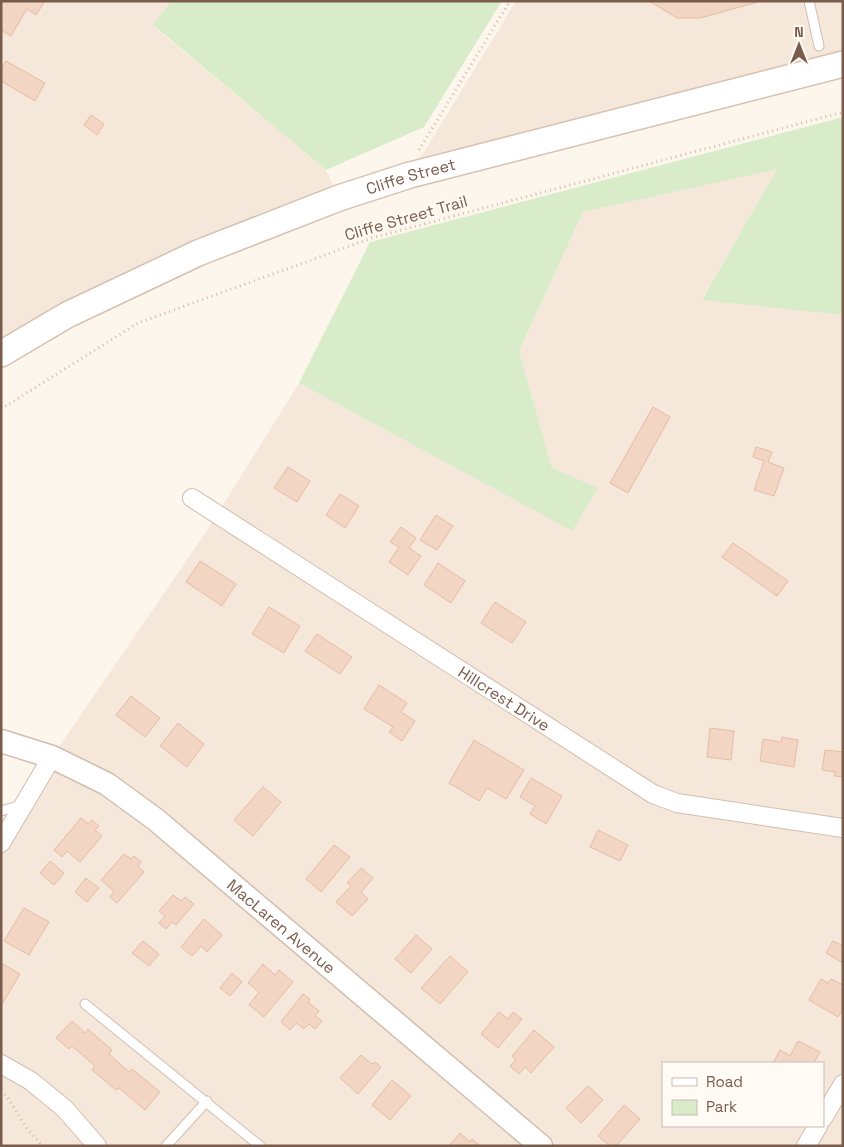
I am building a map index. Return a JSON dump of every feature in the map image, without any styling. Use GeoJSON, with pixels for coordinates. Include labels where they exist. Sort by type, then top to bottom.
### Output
{"type":"FeatureCollection","features":[{"type":"Feature","properties":{"kind":"main road","name":"Cliffe Street"},"geometry":{"type":"LineString","coordinates":[[1,354],[67,315],[198,253],[339,198],[410,175],[843,64]]}},
{"type":"Feature","properties":{"kind":"street","name":"Hillcrest Drive"},"geometry":{"type":"LineString","coordinates":[[192,498],[653,794],[686,804],[843,828]]}},
{"type":"Feature","properties":{"kind":"street","name":"MacLaren Avenue"},"geometry":{"type":"LineString","coordinates":[[1,741],[52,757],[107,784],[155,819],[541,1146]]}},
{"type":"Feature","properties":{"kind":"street"},"geometry":{"type":"LineString","coordinates":[[1,843],[52,757]]}},
{"type":"Feature","properties":{"kind":"street"},"geometry":{"type":"LineString","coordinates":[[1,1064],[30,1081],[65,1110],[97,1146]]}},
{"type":"Feature","properties":{"kind":"street"},"geometry":{"type":"LineString","coordinates":[[824,1116],[843,1084]]}},
{"type":"Feature","properties":{"kind":"street"},"geometry":{"type":"LineString","coordinates":[[806,1146],[817,1127]]}},
{"type":"Feature","properties":{"kind":"lane"},"geometry":{"type":"LineString","coordinates":[[809,1],[819,46]]}},
{"type":"Feature","properties":{"kind":"lane"},"geometry":{"type":"LineString","coordinates":[[1,812],[24,804]]}},
{"type":"Feature","properties":{"kind":"lane"},"geometry":{"type":"LineString","coordinates":[[85,1004],[207,1101],[260,1146]]}},
{"type":"Feature","properties":{"kind":"lane"},"geometry":{"type":"LineString","coordinates":[[166,1146],[207,1101]]}},
{"type":"Feature","properties":{"kind":"path"},"geometry":{"type":"LineString","coordinates":[[410,175],[418,152],[510,1]]}},
{"type":"Feature","properties":{"kind":"path","name":"Cliffe Street Trail"},"geometry":{"type":"LineString","coordinates":[[1,409],[138,322],[372,238],[843,112]]}},
{"type":"Feature","properties":{"kind":"path"},"geometry":{"type":"LineString","coordinates":[[1,1091],[6,1095],[28,1130],[43,1146]]}},
{"type":"Feature","properties":{"kind":"shaded area"},"geometry":{"type":"Polygon","coordinates":[[[1,1],[171,1],[153,26],[326,170],[339,198],[1,354],[1,1]]]}},
{"type":"Feature","properties":{"kind":"shaded area"},"geometry":{"type":"Polygon","coordinates":[[[516,1],[843,1],[843,64],[410,175],[516,1]]]}},
{"type":"Feature","properties":{"kind":"shaded area"},"geometry":{"type":"Polygon","coordinates":[[[778,168],[702,299],[843,315],[843,1146],[1,1146],[1,843],[52,757],[208,529],[299,383],[572,531],[519,351],[583,212],[778,168]]]}},
{"type":"Feature","properties":{"kind":"green space"},"geometry":{"type":"Polygon","coordinates":[[[171,1],[502,1],[424,127],[326,170],[153,25],[171,1]]]}},
{"type":"Feature","properties":{"kind":"green space"},"geometry":{"type":"Polygon","coordinates":[[[843,117],[843,315],[702,300],[777,169],[583,212],[519,351],[552,468],[598,488],[572,531],[299,383],[370,242],[843,117]]]}},
{"type":"Feature","properties":{"kind":"building"},"geometry":{"type":"Polygon","coordinates":[[[1,1],[45,1],[36,15],[27,9],[11,36],[1,30],[1,1]]]}},
{"type":"Feature","properties":{"kind":"building"},"geometry":{"type":"Polygon","coordinates":[[[649,1],[758,2],[700,18],[677,18],[649,1]]]}},
{"type":"Feature","properties":{"kind":"building"},"geometry":{"type":"Polygon","coordinates":[[[6,61],[45,83],[35,101],[1,81],[1,69],[6,61]]]}},
{"type":"Feature","properties":{"kind":"building"},"geometry":{"type":"Polygon","coordinates":[[[91,115],[104,124],[97,135],[84,125],[91,115]]]}},
{"type":"Feature","properties":{"kind":"building"},"geometry":{"type":"Polygon","coordinates":[[[653,407],[670,417],[628,493],[610,483],[653,407]]]}},
{"type":"Feature","properties":{"kind":"building"},"geometry":{"type":"Polygon","coordinates":[[[756,447],[772,452],[768,462],[784,468],[774,496],[754,490],[764,461],[753,457],[756,447]]]}},
{"type":"Feature","properties":{"kind":"building"},"geometry":{"type":"Polygon","coordinates":[[[288,467],[310,481],[297,502],[274,488],[288,467]]]}},
{"type":"Feature","properties":{"kind":"building"},"geometry":{"type":"Polygon","coordinates":[[[340,494],[359,506],[345,528],[326,515],[340,494]]]}},
{"type":"Feature","properties":{"kind":"building"},"geometry":{"type":"Polygon","coordinates":[[[436,515],[453,526],[437,550],[420,540],[436,515]]]}},
{"type":"Feature","properties":{"kind":"building"},"geometry":{"type":"Polygon","coordinates":[[[401,527],[416,538],[409,548],[421,556],[408,575],[389,562],[399,547],[390,542],[401,527]]]}},
{"type":"Feature","properties":{"kind":"building"},"geometry":{"type":"Polygon","coordinates":[[[733,543],[788,581],[777,596],[722,557],[733,543]]]}},
{"type":"Feature","properties":{"kind":"building"},"geometry":{"type":"Polygon","coordinates":[[[200,561],[236,584],[222,606],[186,582],[200,561]]]}},
{"type":"Feature","properties":{"kind":"building"},"geometry":{"type":"Polygon","coordinates":[[[438,563],[465,581],[451,603],[424,585],[438,563]]]}},
{"type":"Feature","properties":{"kind":"building"},"geometry":{"type":"Polygon","coordinates":[[[495,602],[526,622],[512,643],[481,623],[495,602]]]}},
{"type":"Feature","properties":{"kind":"building"},"geometry":{"type":"Polygon","coordinates":[[[269,607],[300,626],[284,653],[252,634],[269,607]]]}},
{"type":"Feature","properties":{"kind":"building"},"geometry":{"type":"Polygon","coordinates":[[[317,634],[352,657],[340,674],[305,651],[317,634]]]}},
{"type":"Feature","properties":{"kind":"building"},"geometry":{"type":"Polygon","coordinates":[[[379,685],[407,703],[401,712],[415,721],[402,741],[389,732],[393,727],[364,709],[379,685]]]}},
{"type":"Feature","properties":{"kind":"building"},"geometry":{"type":"Polygon","coordinates":[[[131,696],[160,718],[145,737],[116,715],[131,696]]]}},
{"type":"Feature","properties":{"kind":"building"},"geometry":{"type":"Polygon","coordinates":[[[178,723],[204,744],[187,767],[160,746],[178,723]]]}},
{"type":"Feature","properties":{"kind":"building"},"geometry":{"type":"Polygon","coordinates":[[[710,728],[734,731],[731,760],[707,757],[710,728]]]}},
{"type":"Feature","properties":{"kind":"building"},"geometry":{"type":"Polygon","coordinates":[[[782,737],[798,740],[794,767],[760,761],[763,739],[781,742],[782,737]]]}},
{"type":"Feature","properties":{"kind":"building"},"geometry":{"type":"Polygon","coordinates":[[[474,740],[524,770],[506,799],[487,788],[479,801],[449,783],[474,740]]]}},
{"type":"Feature","properties":{"kind":"building"},"geometry":{"type":"Polygon","coordinates":[[[825,750],[843,752],[843,777],[834,776],[835,772],[822,770],[825,750]]]}},
{"type":"Feature","properties":{"kind":"building"},"geometry":{"type":"Polygon","coordinates":[[[531,778],[562,796],[546,824],[530,814],[535,806],[520,797],[531,778]]]}},
{"type":"Feature","properties":{"kind":"building"},"geometry":{"type":"Polygon","coordinates":[[[263,787],[281,802],[253,836],[234,820],[263,787]]]}},
{"type":"Feature","properties":{"kind":"building"},"geometry":{"type":"Polygon","coordinates":[[[81,818],[88,824],[92,820],[99,826],[95,830],[102,836],[80,862],[67,851],[62,857],[54,850],[81,818]]]}},
{"type":"Feature","properties":{"kind":"building"},"geometry":{"type":"Polygon","coordinates":[[[598,830],[628,845],[620,861],[590,847],[598,830]]]}},
{"type":"Feature","properties":{"kind":"building"},"geometry":{"type":"Polygon","coordinates":[[[334,845],[350,857],[321,892],[306,879],[334,845]]]}},
{"type":"Feature","properties":{"kind":"building"},"geometry":{"type":"Polygon","coordinates":[[[124,854],[131,859],[134,856],[141,862],[138,866],[144,872],[117,903],[110,897],[114,891],[101,880],[124,854]]]}},
{"type":"Feature","properties":{"kind":"building"},"geometry":{"type":"Polygon","coordinates":[[[50,861],[64,873],[54,885],[40,873],[50,861]]]}},
{"type":"Feature","properties":{"kind":"building"},"geometry":{"type":"Polygon","coordinates":[[[361,868],[373,878],[361,892],[368,899],[352,916],[336,902],[351,886],[347,883],[361,868]]]}},
{"type":"Feature","properties":{"kind":"building"},"geometry":{"type":"Polygon","coordinates":[[[86,878],[99,888],[87,902],[75,892],[86,878]]]}},
{"type":"Feature","properties":{"kind":"building"},"geometry":{"type":"Polygon","coordinates":[[[173,895],[181,901],[185,897],[194,904],[176,925],[172,922],[166,929],[159,923],[165,916],[159,911],[173,895]]]}},
{"type":"Feature","properties":{"kind":"building"},"geometry":{"type":"Polygon","coordinates":[[[24,908],[49,922],[29,955],[4,941],[24,908]]]}},
{"type":"Feature","properties":{"kind":"building"},"geometry":{"type":"Polygon","coordinates":[[[204,919],[222,935],[207,952],[201,946],[192,956],[181,947],[204,919]]]}},
{"type":"Feature","properties":{"kind":"building"},"geometry":{"type":"Polygon","coordinates":[[[416,935],[432,949],[411,973],[395,959],[416,935]]]}},
{"type":"Feature","properties":{"kind":"building"},"geometry":{"type":"Polygon","coordinates":[[[143,941],[159,954],[149,966],[132,953],[143,941]]]}},
{"type":"Feature","properties":{"kind":"building"},"geometry":{"type":"Polygon","coordinates":[[[833,941],[843,946],[843,963],[826,953],[833,941]]]}},
{"type":"Feature","properties":{"kind":"building"},"geometry":{"type":"Polygon","coordinates":[[[450,956],[468,972],[440,1004],[421,988],[450,956]]]}},
{"type":"Feature","properties":{"kind":"building"},"geometry":{"type":"Polygon","coordinates":[[[1,963],[20,974],[1,1006],[1,963]]]}},
{"type":"Feature","properties":{"kind":"building"},"geometry":{"type":"Polygon","coordinates":[[[263,964],[275,975],[279,970],[293,982],[264,1017],[249,1005],[259,992],[248,983],[263,964]]]}},
{"type":"Feature","properties":{"kind":"building"},"geometry":{"type":"Polygon","coordinates":[[[232,973],[242,982],[230,996],[220,988],[232,973]]]}},
{"type":"Feature","properties":{"kind":"building"},"geometry":{"type":"Polygon","coordinates":[[[821,979],[828,983],[831,979],[843,985],[843,1009],[838,1017],[809,1000],[821,979]]]}},
{"type":"Feature","properties":{"kind":"building"},"geometry":{"type":"Polygon","coordinates":[[[303,994],[310,999],[308,1002],[319,1011],[315,1016],[322,1021],[315,1029],[309,1024],[304,1029],[296,1023],[290,1030],[281,1022],[303,994]]]}},
{"type":"Feature","properties":{"kind":"building"},"geometry":{"type":"Polygon","coordinates":[[[499,1012],[508,1019],[513,1012],[522,1019],[498,1048],[481,1034],[499,1012]]]}},
{"type":"Feature","properties":{"kind":"building"},"geometry":{"type":"Polygon","coordinates":[[[72,1021],[85,1033],[88,1029],[112,1050],[109,1054],[129,1072],[132,1069],[160,1092],[145,1110],[119,1088],[116,1090],[92,1070],[95,1066],[72,1046],[69,1049],[56,1038],[72,1021]]]}},
{"type":"Feature","properties":{"kind":"building"},"geometry":{"type":"Polygon","coordinates":[[[534,1030],[554,1047],[531,1073],[525,1067],[519,1074],[510,1066],[516,1060],[512,1056],[534,1030]]]}},
{"type":"Feature","properties":{"kind":"building"},"geometry":{"type":"Polygon","coordinates":[[[798,1041],[820,1052],[815,1062],[774,1062],[780,1050],[790,1056],[798,1041]]]}},
{"type":"Feature","properties":{"kind":"building"},"geometry":{"type":"Polygon","coordinates":[[[361,1055],[372,1064],[375,1062],[381,1067],[358,1094],[340,1078],[361,1055]]]}},
{"type":"Feature","properties":{"kind":"building"},"geometry":{"type":"Polygon","coordinates":[[[392,1080],[411,1096],[390,1120],[372,1105],[392,1080]]]}},
{"type":"Feature","properties":{"kind":"building"},"geometry":{"type":"Polygon","coordinates":[[[588,1086],[603,1100],[581,1123],[566,1108],[588,1086]]]}},
{"type":"Feature","properties":{"kind":"building"},"geometry":{"type":"Polygon","coordinates":[[[624,1105],[640,1119],[616,1146],[610,1146],[598,1136],[624,1105]]]}},
{"type":"Feature","properties":{"kind":"building"},"geometry":{"type":"Polygon","coordinates":[[[460,1133],[470,1142],[472,1139],[479,1145],[449,1146],[460,1133]]]}}]}
